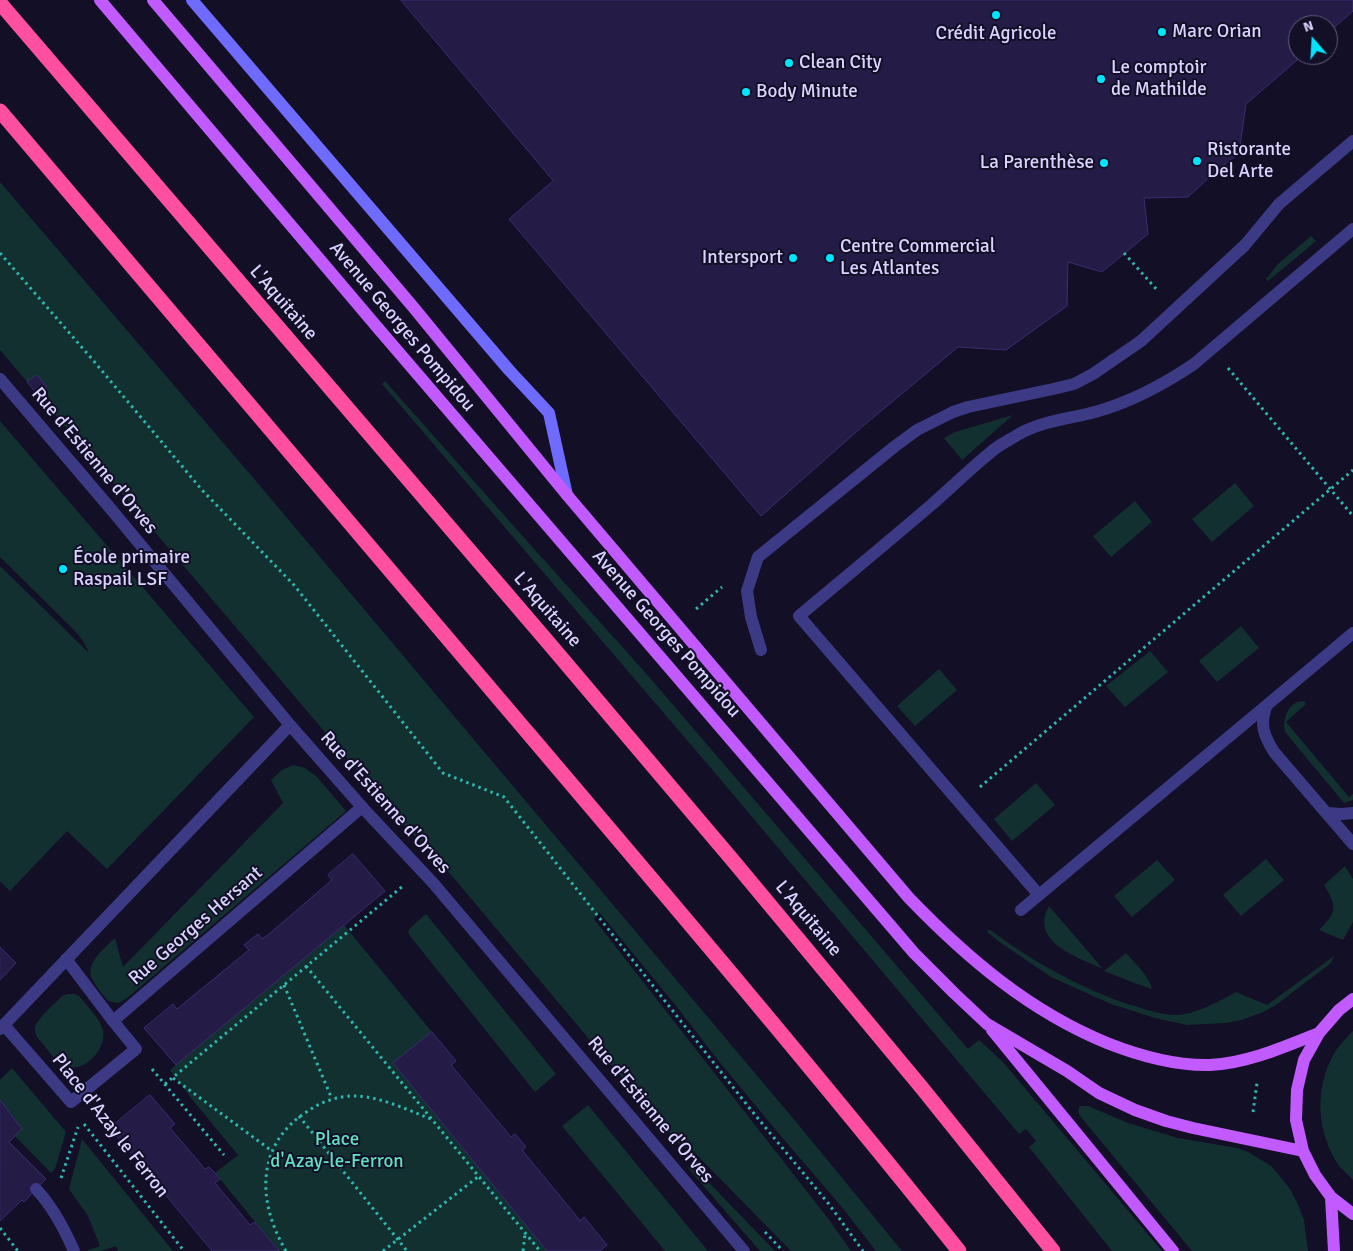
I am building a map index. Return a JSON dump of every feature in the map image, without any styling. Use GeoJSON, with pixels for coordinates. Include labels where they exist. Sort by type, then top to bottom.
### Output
{"type":"FeatureCollection","features":[{"type":"Feature","properties":{"kind":"highway","name":"L'Aquitaine"},"geometry":{"type":"LineString","coordinates":[[0,3],[547,641],[829,975],[1054,1251]]}},
{"type":"Feature","properties":{"kind":"highway"},"geometry":{"type":"LineString","coordinates":[[0,111],[296,457],[772,1022],[959,1251]]}},
{"type":"Feature","properties":{"kind":"main road","name":"Avenue Georges Pompidou"},"geometry":{"type":"LineString","coordinates":[[100,0],[364,312],[914,953],[954,993],[988,1024],[1067,1070],[1099,1093],[1135,1110],[1193,1128],[1303,1151]]}},
{"type":"Feature","properties":{"kind":"main road","name":"Avenue Georges Pompidou"},"geometry":{"type":"LineString","coordinates":[[154,0],[414,308],[567,495],[909,898],[973,960],[1022,997],[1084,1033],[1120,1048],[1154,1059],[1210,1065],[1231,1062],[1275,1051],[1319,1033]]}},
{"type":"Feature","properties":{"kind":"main road"},"geometry":{"type":"LineString","coordinates":[[1353,1000],[1339,1010],[1319,1033],[1304,1060],[1297,1090],[1296,1120],[1303,1151],[1315,1175],[1332,1197],[1353,1214]]}},
{"type":"Feature","properties":{"kind":"main road"},"geometry":{"type":"LineString","coordinates":[[988,1024],[1173,1251]]}},
{"type":"Feature","properties":{"kind":"main road"},"geometry":{"type":"LineString","coordinates":[[1332,1197],[1334,1251]]}},
{"type":"Feature","properties":{"kind":"street"},"geometry":{"type":"LineString","coordinates":[[192,0],[549,413],[567,495]]}},
{"type":"Feature","properties":{"kind":"street"},"geometry":{"type":"LineString","coordinates":[[761,650],[750,617],[747,592],[758,558],[917,430],[952,412],[968,407],[1074,384],[1093,374],[1141,341],[1245,245],[1279,204],[1353,141]]}},
{"type":"Feature","properties":{"kind":"street"},"geometry":{"type":"LineString","coordinates":[[1039,895],[799,616],[932,505],[997,447],[1021,433],[1040,425],[1094,412],[1140,396],[1169,381],[1194,364],[1353,229]]}},
{"type":"Feature","properties":{"kind":"street","name":"Rue d'Estienne d'Orves"},"geometry":{"type":"LineString","coordinates":[[0,379],[290,725],[362,808],[422,871],[744,1251]]}},
{"type":"Feature","properties":{"kind":"street"},"geometry":{"type":"LineString","coordinates":[[1021,910],[1353,632]]}},
{"type":"Feature","properties":{"kind":"street"},"geometry":{"type":"LineString","coordinates":[[1267,705],[1263,714],[1262,724],[1268,743],[1353,844]]}},
{"type":"Feature","properties":{"kind":"street"},"geometry":{"type":"LineString","coordinates":[[2,1027],[290,725]]}},
{"type":"Feature","properties":{"kind":"street","name":"Rue Georges Hersant"},"geometry":{"type":"LineString","coordinates":[[113,1021],[362,808]]}},
{"type":"Feature","properties":{"kind":"street"},"geometry":{"type":"LineString","coordinates":[[1327,813],[1353,813]]}},
{"type":"Feature","properties":{"kind":"street"},"geometry":{"type":"LineString","coordinates":[[66,959],[136,1050]]}},
{"type":"Feature","properties":{"kind":"street","name":"Place d'Azay le Ferron"},"geometry":{"type":"LineString","coordinates":[[2,1027],[71,1102],[136,1050]]}},
{"type":"Feature","properties":{"kind":"street"},"geometry":{"type":"LineString","coordinates":[[36,1189],[52,1208],[74,1251]]}},
{"type":"Feature","properties":{"kind":"path"},"geometry":{"type":"LineString","coordinates":[[0,252],[202,490],[294,585],[443,773],[504,797],[751,1110],[828,1203],[863,1251]]}},
{"type":"Feature","properties":{"kind":"path"},"geometry":{"type":"LineString","coordinates":[[1124,253],[1176,309]]}},
{"type":"Feature","properties":{"kind":"path"},"geometry":{"type":"LineString","coordinates":[[1212,349],[1353,516]]}},
{"type":"Feature","properties":{"kind":"path"},"geometry":{"type":"LineString","coordinates":[[960,804],[1353,470]]}},
{"type":"Feature","properties":{"kind":"path"},"geometry":{"type":"LineString","coordinates":[[165,1084],[422,871]]}},
{"type":"Feature","properties":{"kind":"path"},"geometry":{"type":"LineString","coordinates":[[306,966],[540,1251]]}},
{"type":"Feature","properties":{"kind":"path"},"geometry":{"type":"LineString","coordinates":[[284,985],[332,1099]]}},
{"type":"Feature","properties":{"kind":"path"},"geometry":{"type":"LineString","coordinates":[[136,1050],[224,1155]]}},
{"type":"Feature","properties":{"kind":"path"},"geometry":{"type":"LineString","coordinates":[[1254,1112],[1258,1077]]}},
{"type":"Feature","properties":{"kind":"path"},"geometry":{"type":"LineString","coordinates":[[173,1078],[272,1151]]}},
{"type":"Feature","properties":{"kind":"path"},"geometry":{"type":"LineString","coordinates":[[286,1251],[278,1238],[268,1209],[265,1185],[267,1170],[276,1142],[284,1130],[299,1116],[313,1107],[332,1099],[357,1096],[380,1100],[431,1119]]}},
{"type":"Feature","properties":{"kind":"path"},"geometry":{"type":"LineString","coordinates":[[299,1116],[407,1251]]}},
{"type":"Feature","properties":{"kind":"path","name":"Place d'Azay le Ferron"},"geometry":{"type":"LineString","coordinates":[[52,1208],[80,1119],[184,1251]]}},
{"type":"Feature","properties":{"kind":"path"},"geometry":{"type":"LineString","coordinates":[[383,1251],[478,1176]]}},
{"type":"Feature","properties":{"kind":"path"},"geometry":{"type":"LineString","coordinates":[[0,1228],[18,1251]]}},
{"type":"Feature","properties":{"kind":"path"},"geometry":{"type":"LineString","coordinates":[[523,1251],[525,1234]]}},
{"type":"Feature","properties":{"kind":"green space"},"geometry":{"type":"Polygon","coordinates":[[[0,182],[261,487],[797,1123],[902,1251],[876,1251],[841,1206],[717,1059],[599,912],[594,919],[830,1221],[851,1251],[791,1251],[690,1148],[682,1148],[453,877],[404,825],[0,350],[0,182]]]}},
{"type":"Feature","properties":{"kind":"green space"},"geometry":{"type":"Polygon","coordinates":[[[1311,236],[1316,241],[1268,281],[1266,279],[1278,264],[1311,236]]]}},
{"type":"Feature","properties":{"kind":"green space"},"geometry":{"type":"Polygon","coordinates":[[[385,381],[644,671],[968,1049],[979,1040],[1003,1062],[1162,1251],[1112,1251],[1029,1147],[1036,1141],[1026,1129],[1019,1134],[710,767],[382,384],[385,381]]]}},
{"type":"Feature","properties":{"kind":"green space"},"geometry":{"type":"Polygon","coordinates":[[[1013,415],[962,460],[944,438],[955,432],[1013,415]]]}},
{"type":"Feature","properties":{"kind":"green space","name":"École primaire Raspail LSF"},"geometry":{"type":"Polygon","coordinates":[[[0,421],[254,717],[107,869],[67,831],[10,891],[0,881],[0,566],[89,653],[83,641],[74,630],[0,557],[0,421]]]}},
{"type":"Feature","properties":{"kind":"green space"},"geometry":{"type":"Polygon","coordinates":[[[1235,483],[1254,506],[1212,542],[1192,519],[1235,483]]]}},
{"type":"Feature","properties":{"kind":"green space"},"geometry":{"type":"Polygon","coordinates":[[[1135,501],[1152,522],[1111,557],[1093,536],[1135,501]]]}},
{"type":"Feature","properties":{"kind":"green space"},"geometry":{"type":"Polygon","coordinates":[[[1241,626],[1259,648],[1217,682],[1199,661],[1241,626]]]}},
{"type":"Feature","properties":{"kind":"green space"},"geometry":{"type":"Polygon","coordinates":[[[1150,651],[1168,672],[1125,707],[1106,686],[1150,651]]]}},
{"type":"Feature","properties":{"kind":"green space"},"geometry":{"type":"Polygon","coordinates":[[[939,669],[957,690],[915,726],[897,706],[939,669]]]}},
{"type":"Feature","properties":{"kind":"green space"},"geometry":{"type":"Polygon","coordinates":[[[1304,701],[1306,704],[1286,722],[1349,797],[1353,794],[1353,800],[1344,803],[1285,732],[1285,716],[1290,707],[1304,701]]]}},
{"type":"Feature","properties":{"kind":"green space"},"geometry":{"type":"Polygon","coordinates":[[[293,765],[305,768],[317,777],[346,811],[126,999],[119,1003],[108,1001],[93,981],[91,975],[91,969],[96,957],[115,938],[123,967],[283,803],[271,780],[282,770],[293,765]]]}},
{"type":"Feature","properties":{"kind":"green space"},"geometry":{"type":"Polygon","coordinates":[[[1036,783],[1055,805],[1012,841],[994,819],[1036,783]]]}},
{"type":"Feature","properties":{"kind":"green space"},"geometry":{"type":"Polygon","coordinates":[[[1266,859],[1284,880],[1241,916],[1223,895],[1266,859]]]}},
{"type":"Feature","properties":{"kind":"green space"},"geometry":{"type":"Polygon","coordinates":[[[1157,860],[1175,880],[1132,917],[1114,896],[1157,860]]]}},
{"type":"Feature","properties":{"kind":"green space"},"geometry":{"type":"Polygon","coordinates":[[[1345,866],[1353,879],[1353,922],[1343,940],[1319,930],[1329,919],[1333,909],[1331,898],[1324,885],[1345,866]]]}},
{"type":"Feature","properties":{"kind":"green space"},"geometry":{"type":"Polygon","coordinates":[[[1049,906],[1103,969],[1069,953],[1050,939],[1045,929],[1045,919],[1049,906]]]}},
{"type":"Feature","properties":{"kind":"green space"},"geometry":{"type":"Polygon","coordinates":[[[426,914],[556,1074],[535,1092],[410,936],[408,932],[410,928],[426,914]]]}},
{"type":"Feature","properties":{"kind":"green space","name":"Place d'Azay-le-Ferron"},"geometry":{"type":"Polygon","coordinates":[[[344,925],[432,1032],[394,1064],[547,1251],[279,1251],[215,1173],[238,1155],[170,1070],[344,925]]]}},
{"type":"Feature","properties":{"kind":"green space"},"geometry":{"type":"Polygon","coordinates":[[[989,929],[1039,963],[1075,982],[1131,1005],[1170,1015],[1190,1013],[1236,992],[1267,1005],[1334,956],[1331,963],[1276,1005],[1263,1012],[1242,1020],[1225,1023],[1187,1025],[1155,1018],[1111,1004],[1051,977],[1001,943],[987,932],[989,929]]]}},
{"type":"Feature","properties":{"kind":"green space"},"geometry":{"type":"Polygon","coordinates":[[[1126,953],[1145,975],[1152,989],[1104,971],[1126,953]]]}},
{"type":"Feature","properties":{"kind":"green space"},"geometry":{"type":"Polygon","coordinates":[[[67,994],[79,996],[96,1016],[103,1030],[102,1044],[94,1057],[76,1067],[65,1066],[57,1061],[38,1039],[35,1030],[36,1024],[43,1016],[62,996],[67,994]]]}},
{"type":"Feature","properties":{"kind":"green space"},"geometry":{"type":"Polygon","coordinates":[[[1353,1031],[1353,1180],[1339,1166],[1331,1153],[1322,1124],[1320,1109],[1321,1094],[1328,1066],[1337,1049],[1353,1031]]]}},
{"type":"Feature","properties":{"kind":"green space"},"geometry":{"type":"Polygon","coordinates":[[[12,1068],[66,1132],[55,1169],[51,1173],[15,1136],[0,1100],[0,1080],[12,1068]]]}},
{"type":"Feature","properties":{"kind":"green space"},"geometry":{"type":"Polygon","coordinates":[[[588,1105],[708,1251],[665,1251],[562,1126],[588,1105]]]}},
{"type":"Feature","properties":{"kind":"green space"},"geometry":{"type":"Polygon","coordinates":[[[1080,1106],[1088,1106],[1128,1123],[1178,1138],[1237,1148],[1248,1152],[1271,1166],[1290,1189],[1297,1202],[1304,1220],[1308,1251],[1192,1251],[1080,1116],[1078,1111],[1080,1106]]]}},
{"type":"Feature","properties":{"kind":"green space"},"geometry":{"type":"Polygon","coordinates":[[[82,1139],[173,1251],[118,1251],[116,1246],[101,1251],[88,1251],[100,1246],[88,1216],[69,1189],[82,1139]]]}},
{"type":"Feature","properties":{"kind":"green space"},"geometry":{"type":"Polygon","coordinates":[[[693,1166],[775,1251],[760,1251],[687,1167],[693,1166]]]}},
{"type":"Feature","properties":{"kind":"building","name":"Centre Commercial Les Atlantes"},"geometry":{"type":"Polygon","coordinates":[[[401,0],[1353,0],[1353,11],[1338,24],[1338,15],[1288,15],[1288,65],[1291,65],[1246,104],[1239,153],[1188,197],[1144,198],[1148,234],[1102,272],[1068,262],[1067,306],[1006,350],[958,347],[863,426],[761,516],[509,219],[553,181],[401,0]]]}},
{"type":"Feature","properties":{"kind":"building"},"geometry":{"type":"Polygon","coordinates":[[[37,375],[47,387],[38,395],[27,382],[37,375]]]}},
{"type":"Feature","properties":{"kind":"building"},"geometry":{"type":"Polygon","coordinates":[[[353,854],[385,891],[176,1065],[144,1028],[173,1004],[177,1009],[249,950],[244,945],[258,934],[262,939],[269,934],[332,880],[328,875],[353,854]]]}},
{"type":"Feature","properties":{"kind":"building"},"geometry":{"type":"Polygon","coordinates":[[[0,947],[16,963],[0,980],[0,947]]]}},
{"type":"Feature","properties":{"kind":"building"},"geometry":{"type":"Polygon","coordinates":[[[432,1032],[456,1061],[451,1065],[511,1137],[515,1134],[526,1147],[522,1150],[580,1221],[584,1217],[607,1245],[600,1251],[547,1251],[393,1063],[432,1032]]]}},
{"type":"Feature","properties":{"kind":"building"},"geometry":{"type":"Polygon","coordinates":[[[150,1095],[175,1124],[170,1128],[205,1169],[209,1167],[220,1179],[215,1183],[250,1225],[255,1222],[279,1251],[212,1251],[110,1128],[150,1095]]]}},
{"type":"Feature","properties":{"kind":"building"},"geometry":{"type":"Polygon","coordinates":[[[0,1100],[22,1129],[9,1142],[46,1179],[24,1202],[22,1200],[0,1221],[0,1100]]]}},
{"type":"Feature","properties":{"kind":"place","name":"Crédit Agricole"},"geometry":{"type":"Point","coordinates":[996,15]}},
{"type":"Feature","properties":{"kind":"place","name":"Marc Orian"},"geometry":{"type":"Point","coordinates":[1162,32]}},
{"type":"Feature","properties":{"kind":"place","name":"Clean City"},"geometry":{"type":"Point","coordinates":[789,63]}},
{"type":"Feature","properties":{"kind":"place","name":"Le comptoir de Mathilde"},"geometry":{"type":"Point","coordinates":[1101,79]}},
{"type":"Feature","properties":{"kind":"place","name":"Body Minute"},"geometry":{"type":"Point","coordinates":[746,92]}},
{"type":"Feature","properties":{"kind":"place","name":"Ristorante Del Arte"},"geometry":{"type":"Point","coordinates":[1197,161]}},
{"type":"Feature","properties":{"kind":"place","name":"La Parenthèse"},"geometry":{"type":"Point","coordinates":[1104,163]}},
{"type":"Feature","properties":{"kind":"place","name":"Intersport"},"geometry":{"type":"Point","coordinates":[793,258]}},
{"type":"Feature","properties":{"kind":"place","name":"Centre Commercial Les Atlantes"},"geometry":{"type":"Point","coordinates":[830,258]}},
{"type":"Feature","properties":{"kind":"place","name":"École primaire Raspail LSF"},"geometry":{"type":"Point","coordinates":[63,569]}}]}
